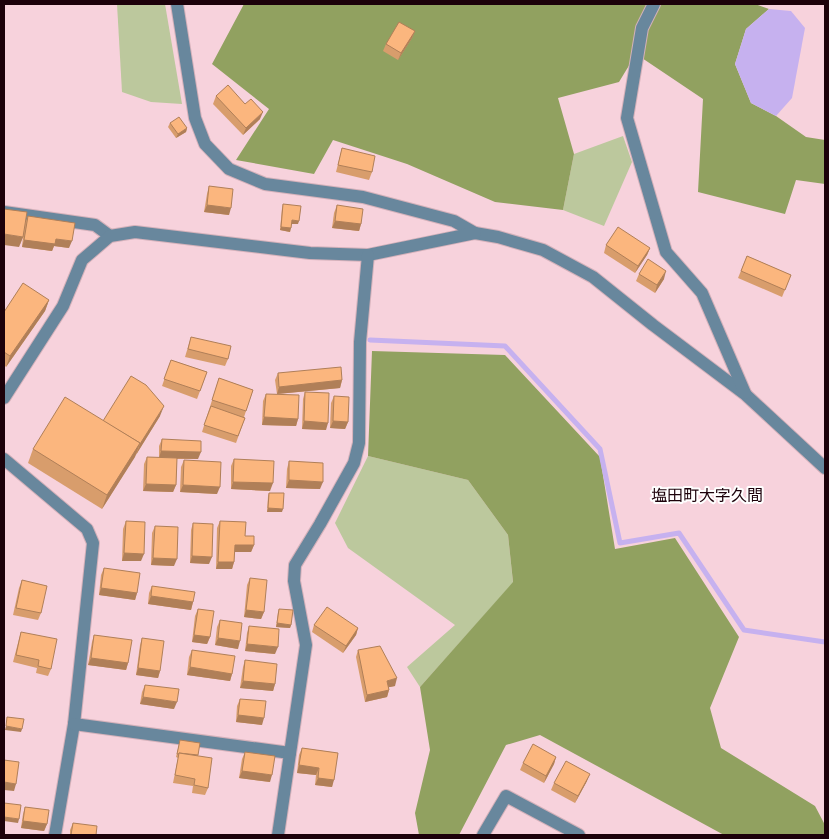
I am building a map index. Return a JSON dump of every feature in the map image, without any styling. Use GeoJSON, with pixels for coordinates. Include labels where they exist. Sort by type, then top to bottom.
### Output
{"type":"FeatureCollection","features":[{"type":"Feature","properties":{"kind":"street"},"geometry":{"type":"LineString","coordinates":[[177,4],[195,118],[205,144],[229,169],[265,184],[364,197],[454,221],[475,233],[498,237],[542,250],[593,277],[746,395],[825,468]]}},
{"type":"Feature","properties":{"kind":"street"},"geometry":{"type":"LineString","coordinates":[[654,4],[642,28],[627,118],[666,252],[702,293],[746,395]]}},
{"type":"Feature","properties":{"kind":"street"},"geometry":{"type":"LineString","coordinates":[[4,212],[95,225],[110,236]]}},
{"type":"Feature","properties":{"kind":"street"},"geometry":{"type":"LineString","coordinates":[[4,398],[63,306],[82,260],[110,236],[134,232],[310,253],[368,255],[475,233]]}},
{"type":"Feature","properties":{"kind":"street"},"geometry":{"type":"LineString","coordinates":[[278,835],[306,645],[294,581],[295,565],[354,463],[359,444],[360,342],[368,255]]}},
{"type":"Feature","properties":{"kind":"street"},"geometry":{"type":"LineString","coordinates":[[4,459],[87,529],[93,543],[74,724],[55,835]]}},
{"type":"Feature","properties":{"kind":"street"},"geometry":{"type":"LineString","coordinates":[[74,724],[290,753]]}},
{"type":"Feature","properties":{"kind":"street"},"geometry":{"type":"LineString","coordinates":[[483,835],[506,796],[579,835]]}},
{"type":"Feature","properties":{"kind":"green space"},"geometry":{"type":"Polygon","coordinates":[[[117,4],[165,4],[182,104],[151,102],[122,92],[117,4]]]}},
{"type":"Feature","properties":{"kind":"green space"},"geometry":{"type":"Polygon","coordinates":[[[244,4],[755,4],[769,9],[746,29],[735,64],[751,103],[776,116],[806,137],[825,140],[825,184],[796,180],[785,214],[698,192],[703,99],[636,54],[619,82],[558,98],[574,154],[563,210],[495,202],[407,164],[333,140],[314,174],[236,160],[269,109],[212,64],[244,4]]]}},
{"type":"Feature","properties":{"kind":"green space"},"geometry":{"type":"Polygon","coordinates":[[[623,136],[632,162],[604,226],[563,210],[574,154],[623,136]]]}},
{"type":"Feature","properties":{"kind":"green space"},"geometry":{"type":"Polygon","coordinates":[[[372,351],[505,355],[600,457],[615,549],[675,538],[739,637],[710,708],[721,748],[815,806],[825,825],[825,835],[724,835],[540,735],[506,745],[459,835],[419,835],[415,813],[430,750],[420,687],[513,582],[508,535],[468,480],[368,456],[372,351]]]}},
{"type":"Feature","properties":{"kind":"green space"},"geometry":{"type":"Polygon","coordinates":[[[368,456],[468,480],[508,535],[513,583],[420,687],[407,667],[455,625],[348,548],[335,523],[368,456]]]}},
{"type":"Feature","properties":{"kind":"shaded area"},"geometry":{"type":"Polygon","coordinates":[[[769,9],[791,11],[805,28],[792,98],[776,116],[751,103],[735,64],[746,29],[769,9]]]}},
{"type":"Feature","properties":{"kind":"building"},"geometry":{"type":"Polygon","coordinates":[[[399,22],[415,31],[401,53],[386,44],[399,22]]]}},
{"type":"Feature","properties":{"kind":"building"},"geometry":{"type":"Polygon","coordinates":[[[228,85],[245,104],[251,99],[263,112],[246,128],[216,96],[228,85]]]}},
{"type":"Feature","properties":{"kind":"building"},"geometry":{"type":"Polygon","coordinates":[[[179,117],[187,128],[178,134],[170,123],[179,117]]]}},
{"type":"Feature","properties":{"kind":"building"},"geometry":{"type":"Polygon","coordinates":[[[342,148],[375,156],[372,172],[338,165],[342,148]]]}},
{"type":"Feature","properties":{"kind":"building"},"geometry":{"type":"Polygon","coordinates":[[[209,186],[233,189],[231,208],[207,205],[209,186]]]}},
{"type":"Feature","properties":{"kind":"building"},"geometry":{"type":"Polygon","coordinates":[[[283,204],[301,206],[299,221],[292,220],[291,228],[281,227],[283,204]]]}},
{"type":"Feature","properties":{"kind":"building"},"geometry":{"type":"Polygon","coordinates":[[[337,205],[363,209],[361,224],[335,221],[337,205]]]}},
{"type":"Feature","properties":{"kind":"building"},"geometry":{"type":"Polygon","coordinates":[[[4,209],[27,212],[23,237],[4,234],[4,209]]]}},
{"type":"Feature","properties":{"kind":"building"},"geometry":{"type":"Polygon","coordinates":[[[28,216],[75,223],[72,241],[56,239],[55,244],[24,240],[28,216]]]}},
{"type":"Feature","properties":{"kind":"building"},"geometry":{"type":"Polygon","coordinates":[[[618,227],[650,248],[638,266],[606,245],[618,227]]]}},
{"type":"Feature","properties":{"kind":"building"},"geometry":{"type":"Polygon","coordinates":[[[747,256],[791,275],[785,290],[741,271],[747,256]]]}},
{"type":"Feature","properties":{"kind":"building"},"geometry":{"type":"Polygon","coordinates":[[[648,259],[666,271],[657,285],[639,274],[648,259]]]}},
{"type":"Feature","properties":{"kind":"building"},"geometry":{"type":"Polygon","coordinates":[[[23,283],[49,300],[10,356],[4,352],[4,312],[23,283]]]}},
{"type":"Feature","properties":{"kind":"building"},"geometry":{"type":"Polygon","coordinates":[[[191,337],[231,346],[228,359],[188,349],[191,337]]]}},
{"type":"Feature","properties":{"kind":"building"},"geometry":{"type":"Polygon","coordinates":[[[171,360],[207,372],[200,391],[164,379],[171,360]]]}},
{"type":"Feature","properties":{"kind":"building"},"geometry":{"type":"Polygon","coordinates":[[[341,367],[342,380],[279,387],[278,373],[341,367]]]}},
{"type":"Feature","properties":{"kind":"building"},"geometry":{"type":"Polygon","coordinates":[[[131,376],[146,385],[164,406],[140,444],[103,421],[131,376]]]}},
{"type":"Feature","properties":{"kind":"building"},"geometry":{"type":"Polygon","coordinates":[[[219,378],[253,390],[246,411],[212,400],[219,378]]]}},
{"type":"Feature","properties":{"kind":"building"},"geometry":{"type":"Polygon","coordinates":[[[305,392],[329,393],[328,423],[304,421],[305,392]]]}},
{"type":"Feature","properties":{"kind":"building"},"geometry":{"type":"Polygon","coordinates":[[[266,394],[299,395],[298,419],[264,417],[266,394]]]}},
{"type":"Feature","properties":{"kind":"building"},"geometry":{"type":"Polygon","coordinates":[[[334,396],[349,397],[348,422],[333,421],[334,396]]]}},
{"type":"Feature","properties":{"kind":"building"},"geometry":{"type":"Polygon","coordinates":[[[65,397],[140,443],[107,495],[33,449],[65,397]]]}},
{"type":"Feature","properties":{"kind":"building"},"geometry":{"type":"Polygon","coordinates":[[[211,406],[245,418],[238,436],[204,425],[211,406]]]}},
{"type":"Feature","properties":{"kind":"building"},"geometry":{"type":"Polygon","coordinates":[[[162,439],[201,441],[201,452],[161,451],[162,439]]]}},
{"type":"Feature","properties":{"kind":"building"},"geometry":{"type":"Polygon","coordinates":[[[147,457],[177,458],[176,485],[146,484],[147,457]]]}},
{"type":"Feature","properties":{"kind":"building"},"geometry":{"type":"Polygon","coordinates":[[[234,459],[274,461],[273,483],[233,482],[234,459]]]}},
{"type":"Feature","properties":{"kind":"building"},"geometry":{"type":"Polygon","coordinates":[[[184,460],[221,462],[220,487],[183,485],[184,460]]]}},
{"type":"Feature","properties":{"kind":"building"},"geometry":{"type":"Polygon","coordinates":[[[289,461],[323,463],[323,482],[289,480],[289,461]]]}},
{"type":"Feature","properties":{"kind":"building"},"geometry":{"type":"Polygon","coordinates":[[[269,493],[284,493],[283,509],[268,508],[269,493]]]}},
{"type":"Feature","properties":{"kind":"building"},"geometry":{"type":"Polygon","coordinates":[[[126,521],[145,522],[144,554],[124,553],[126,521]]]}},
{"type":"Feature","properties":{"kind":"building"},"geometry":{"type":"Polygon","coordinates":[[[220,521],[246,522],[245,536],[254,536],[254,545],[235,545],[234,562],[218,562],[220,521]]]}},
{"type":"Feature","properties":{"kind":"building"},"geometry":{"type":"Polygon","coordinates":[[[193,523],[213,524],[212,557],[192,556],[193,523]]]}},
{"type":"Feature","properties":{"kind":"building"},"geometry":{"type":"Polygon","coordinates":[[[155,526],[178,527],[177,559],[153,558],[155,526]]]}},
{"type":"Feature","properties":{"kind":"building"},"geometry":{"type":"Polygon","coordinates":[[[104,568],[140,573],[137,593],[101,588],[104,568]]]}},
{"type":"Feature","properties":{"kind":"building"},"geometry":{"type":"Polygon","coordinates":[[[250,578],[267,580],[264,612],[246,610],[250,578]]]}},
{"type":"Feature","properties":{"kind":"building"},"geometry":{"type":"Polygon","coordinates":[[[22,580],[47,586],[41,613],[16,608],[22,580]]]}},
{"type":"Feature","properties":{"kind":"building"},"geometry":{"type":"Polygon","coordinates":[[[152,586],[195,592],[193,602],[151,596],[152,586]]]}},
{"type":"Feature","properties":{"kind":"building"},"geometry":{"type":"Polygon","coordinates":[[[327,607],[358,628],[346,646],[314,625],[327,607]]]}},
{"type":"Feature","properties":{"kind":"building"},"geometry":{"type":"Polygon","coordinates":[[[198,609],[214,611],[210,637],[194,635],[198,609]]]}},
{"type":"Feature","properties":{"kind":"building"},"geometry":{"type":"Polygon","coordinates":[[[279,609],[293,610],[291,625],[277,623],[279,609]]]}},
{"type":"Feature","properties":{"kind":"building"},"geometry":{"type":"Polygon","coordinates":[[[220,620],[242,623],[240,641],[218,638],[220,620]]]}},
{"type":"Feature","properties":{"kind":"building"},"geometry":{"type":"Polygon","coordinates":[[[249,626],[279,629],[278,647],[247,644],[249,626]]]}},
{"type":"Feature","properties":{"kind":"building"},"geometry":{"type":"Polygon","coordinates":[[[21,632],[57,639],[51,669],[38,666],[39,660],[16,655],[21,632]]]}},
{"type":"Feature","properties":{"kind":"building"},"geometry":{"type":"Polygon","coordinates":[[[94,635],[132,640],[128,663],[91,658],[94,635]]]}},
{"type":"Feature","properties":{"kind":"building"},"geometry":{"type":"Polygon","coordinates":[[[142,638],[164,641],[160,671],[138,668],[142,638]]]}},
{"type":"Feature","properties":{"kind":"building"},"geometry":{"type":"Polygon","coordinates":[[[380,646],[397,678],[387,681],[389,690],[367,695],[358,650],[380,646]]]}},
{"type":"Feature","properties":{"kind":"building"},"geometry":{"type":"Polygon","coordinates":[[[192,650],[235,656],[232,674],[190,667],[192,650]]]}},
{"type":"Feature","properties":{"kind":"building"},"geometry":{"type":"Polygon","coordinates":[[[245,660],[277,664],[275,684],[243,681],[245,660]]]}},
{"type":"Feature","properties":{"kind":"building"},"geometry":{"type":"Polygon","coordinates":[[[145,685],[179,689],[177,702],[143,697],[145,685]]]}},
{"type":"Feature","properties":{"kind":"building"},"geometry":{"type":"Polygon","coordinates":[[[240,699],[266,701],[264,718],[238,715],[240,699]]]}},
{"type":"Feature","properties":{"kind":"building"},"geometry":{"type":"Polygon","coordinates":[[[7,717],[24,719],[22,729],[6,726],[7,717]]]}},
{"type":"Feature","properties":{"kind":"building"},"geometry":{"type":"Polygon","coordinates":[[[180,740],[200,743],[198,755],[177,754],[180,740]]]}},
{"type":"Feature","properties":{"kind":"building"},"geometry":{"type":"Polygon","coordinates":[[[533,744],[556,757],[546,776],[523,763],[533,744]]]}},
{"type":"Feature","properties":{"kind":"building"},"geometry":{"type":"Polygon","coordinates":[[[302,748],[338,753],[334,780],[318,778],[319,768],[299,765],[302,748]]]}},
{"type":"Feature","properties":{"kind":"building"},"geometry":{"type":"Polygon","coordinates":[[[245,752],[275,756],[272,775],[242,771],[245,752]]]}},
{"type":"Feature","properties":{"kind":"building"},"geometry":{"type":"Polygon","coordinates":[[[179,753],[212,758],[208,788],[194,785],[195,779],[175,775],[179,753]]]}},
{"type":"Feature","properties":{"kind":"building"},"geometry":{"type":"Polygon","coordinates":[[[4,760],[19,762],[16,784],[4,782],[4,760]]]}},
{"type":"Feature","properties":{"kind":"building"},"geometry":{"type":"Polygon","coordinates":[[[566,761],[590,774],[578,796],[554,783],[566,761]]]}},
{"type":"Feature","properties":{"kind":"building"},"geometry":{"type":"Polygon","coordinates":[[[4,803],[21,805],[19,819],[4,817],[4,803]]]}},
{"type":"Feature","properties":{"kind":"building"},"geometry":{"type":"Polygon","coordinates":[[[25,807],[49,810],[47,824],[23,821],[25,807]]]}},
{"type":"Feature","properties":{"kind":"building"},"geometry":{"type":"Polygon","coordinates":[[[73,823],[97,826],[96,835],[71,835],[73,823]]]}},
{"type":"Feature","properties":{"kind":"waterway"},"geometry":{"type":"LineString","coordinates":[[370,340],[505,346],[600,449],[620,543],[679,533],[744,630],[825,642]]}},
{"type":"Feature","properties":{"kind":"district","name":"塩田町大字久間"},"geometry":{"type":"Point","coordinates":[707,495]}}]}
